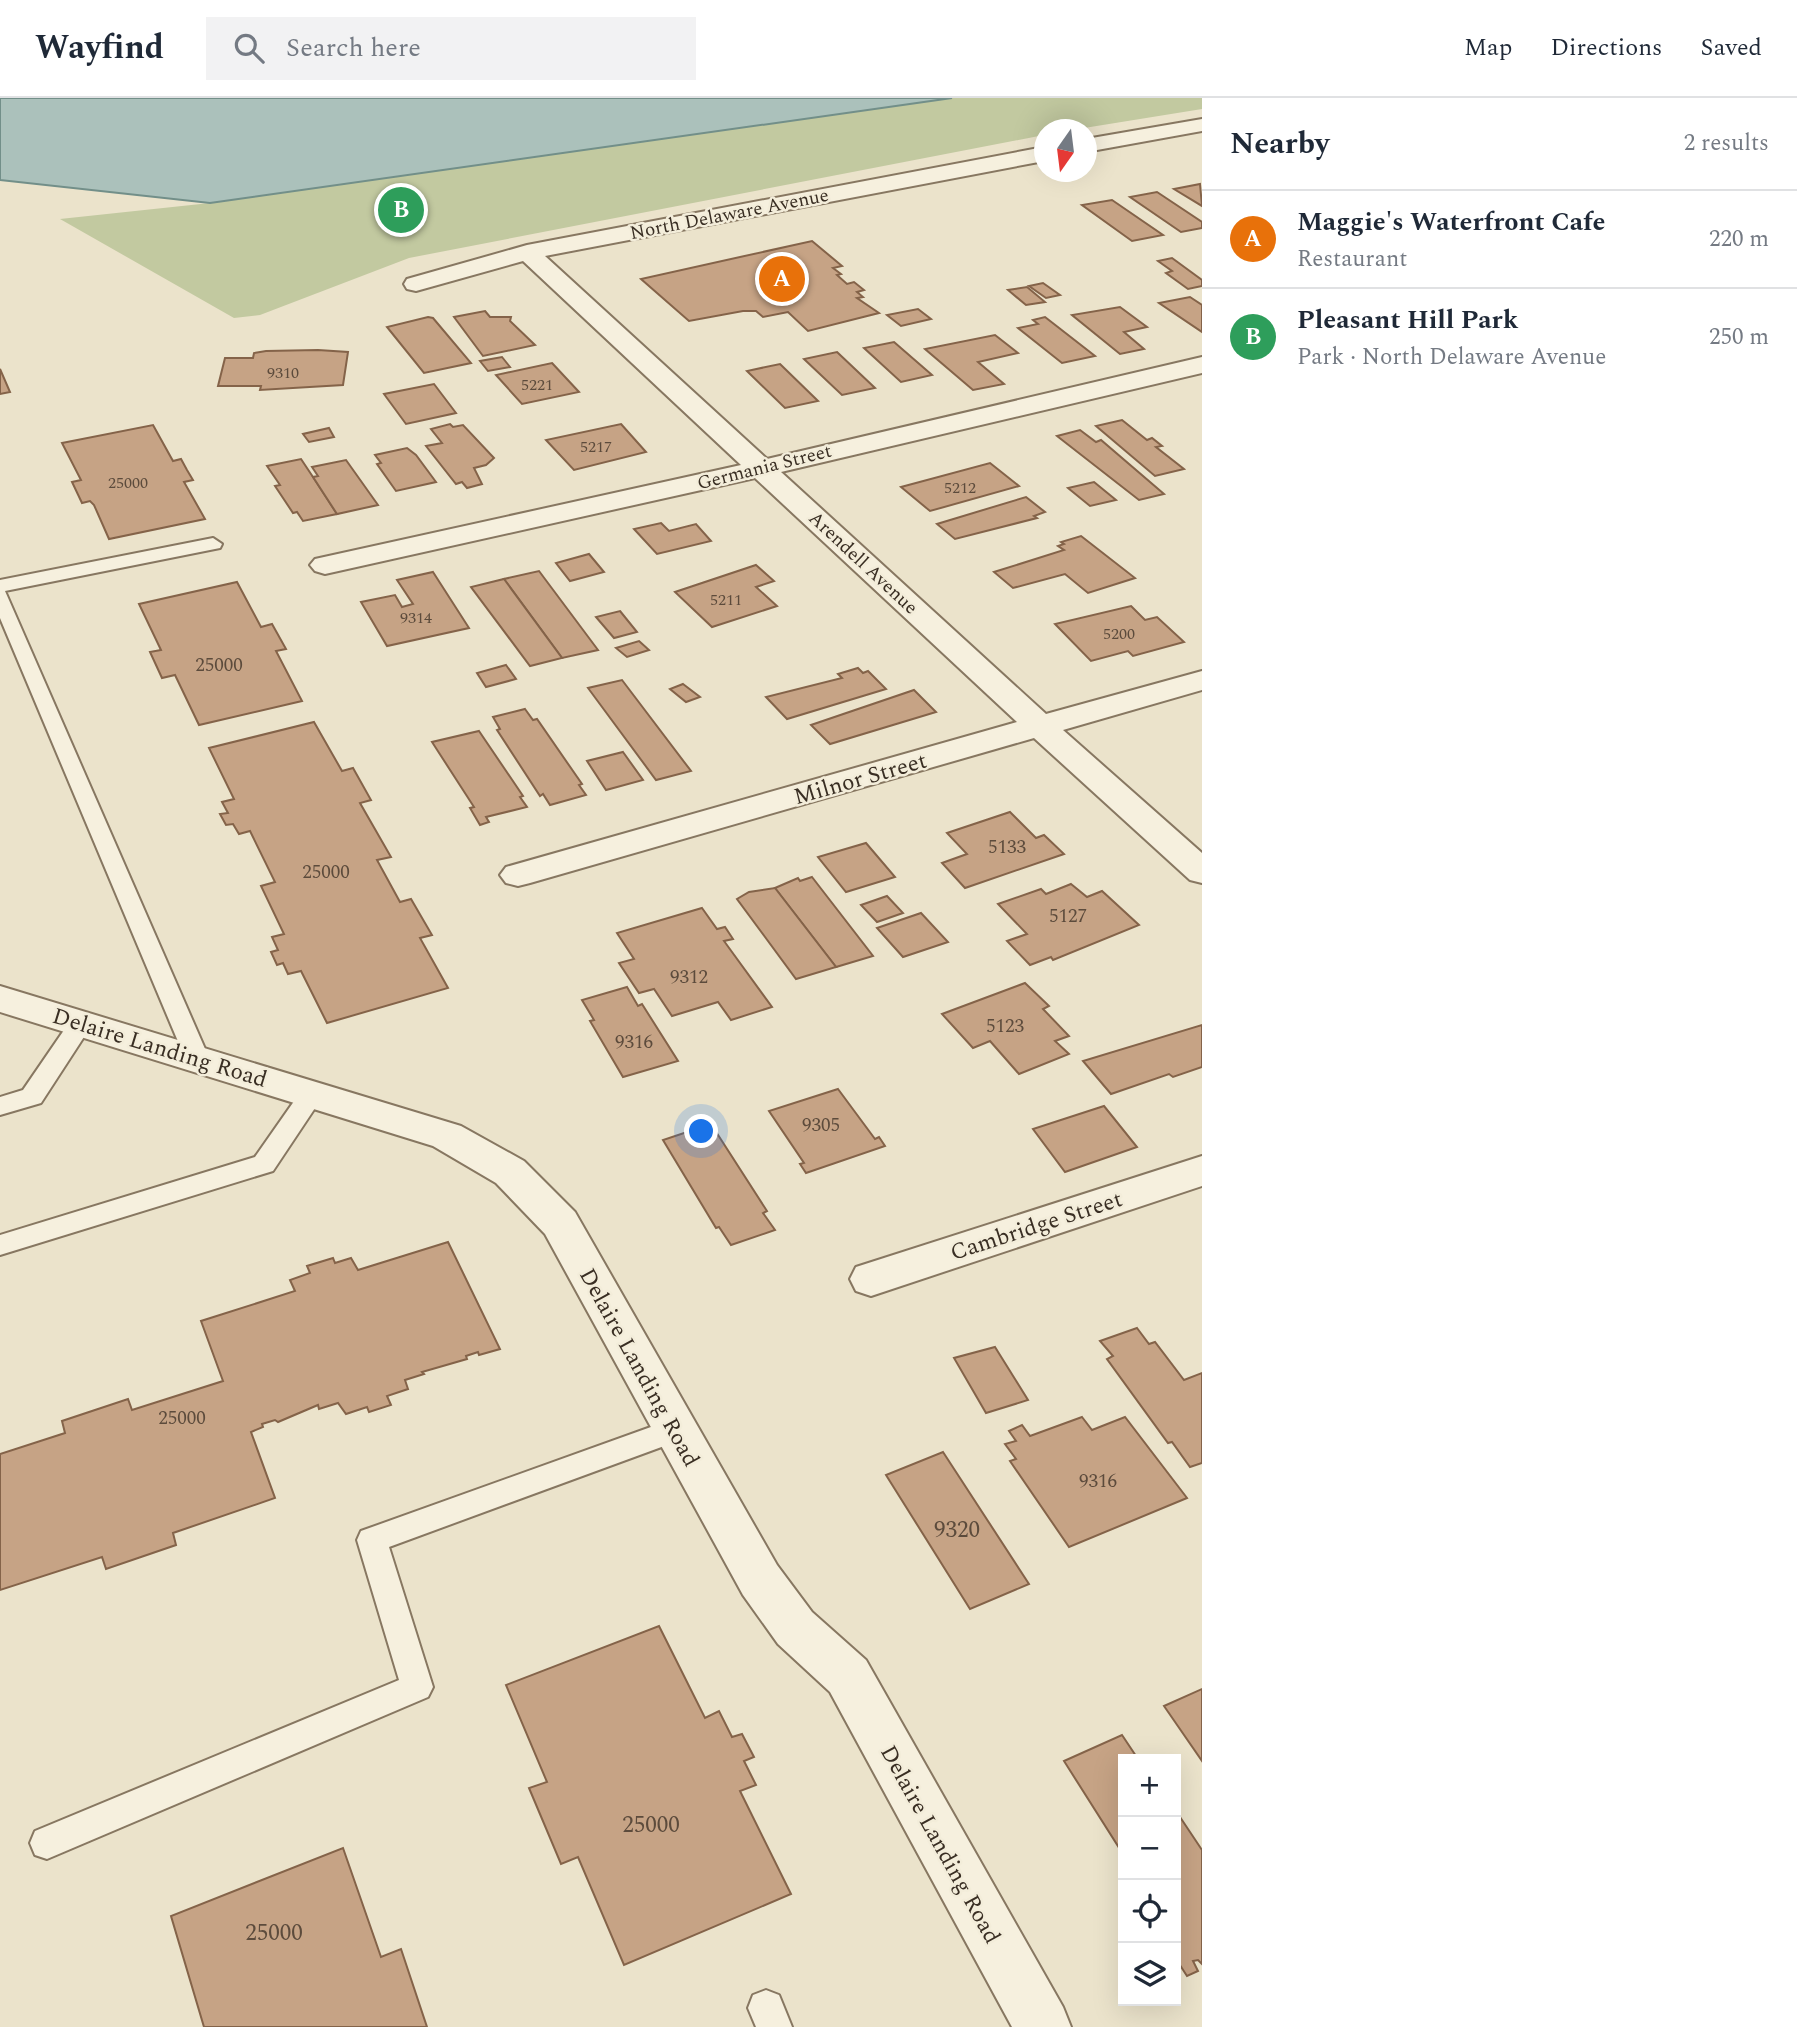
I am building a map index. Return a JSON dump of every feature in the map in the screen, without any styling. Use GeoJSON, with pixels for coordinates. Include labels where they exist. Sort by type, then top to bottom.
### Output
{"type":"FeatureCollection","features":[{"type":"Feature","properties":{"kind":"street"},"geometry":{"type":"LineString","coordinates":[[1097,144],[1202,125]]}},
{"type":"Feature","properties":{"kind":"street","name":"North Delaware Avenue"},"geometry":{"type":"LineString","coordinates":[[416,284],[527,252],[1034,156]]}},
{"type":"Feature","properties":{"kind":"street","name":"Arendell Avenue"},"geometry":{"type":"LineString","coordinates":[[527,252],[1041,727],[1202,872]]}},
{"type":"Feature","properties":{"kind":"street","name":"Germania Street"},"geometry":{"type":"LineString","coordinates":[[325,565],[733,475],[761,466],[1202,365]]}},
{"type":"Feature","properties":{"kind":"street","name":"Milnor Street"},"geometry":{"type":"LineString","coordinates":[[518,875],[1202,680]]}},
{"type":"Feature","properties":{"kind":"street","name":"Delaire Landing Road"},"geometry":{"type":"LineString","coordinates":[[0,999],[447,1136],[510,1172],[560,1223],[760,1580],[795,1629],[848,1676],[1042,2027]]}},
{"type":"Feature","properties":{"kind":"street","name":"Cambridge Street"},"geometry":{"type":"LineString","coordinates":[[871,1279],[1202,1171]]}},
{"type":"Feature","properties":{"kind":"lane"},"geometry":{"type":"LineString","coordinates":[[0,586],[212,544]]}},
{"type":"Feature","properties":{"kind":"lane"},"geometry":{"type":"LineString","coordinates":[[0,595],[197,1058]]}},
{"type":"Feature","properties":{"kind":"lane"},"geometry":{"type":"LineString","coordinates":[[0,1106],[32,1097],[81,1023]]}},
{"type":"Feature","properties":{"kind":"lane"},"geometry":{"type":"LineString","coordinates":[[0,1245],[264,1164],[313,1093]]}},
{"type":"Feature","properties":{"kind":"lane"},"geometry":{"type":"LineString","coordinates":[[47,1843],[417,1687],[372,1540],[676,1430]]}},
{"type":"Feature","properties":{"kind":"green space"},"geometry":{"type":"Polygon","coordinates":[[[952,98],[1202,98],[1202,109],[1097,126],[1097,119],[1034,119],[1034,137],[409,258],[260,315],[234,318],[60,219],[210,203],[952,98]]]}},
{"type":"Feature","properties":{"kind":"water"},"geometry":{"type":"Polygon","coordinates":[[[0,98],[952,98],[210,203],[0,180],[0,98]]]}},
{"type":"Feature","properties":{"kind":"building"},"geometry":{"type":"Polygon","coordinates":[[[1200,184],[1202,206],[1174,189],[1200,184]]]}},
{"type":"Feature","properties":{"kind":"building"},"geometry":{"type":"Polygon","coordinates":[[[1157,192],[1202,222],[1202,228],[1181,232],[1130,197],[1157,192]]]}},
{"type":"Feature","properties":{"kind":"building"},"geometry":{"type":"Polygon","coordinates":[[[1112,200],[1163,235],[1132,241],[1082,205],[1112,200]]]}},
{"type":"Feature","properties":{"kind":"building"},"geometry":{"type":"Polygon","coordinates":[[[812,241],[842,266],[833,268],[841,274],[837,275],[847,284],[854,282],[864,290],[857,292],[863,297],[857,298],[879,313],[808,331],[788,312],[763,317],[756,311],[743,311],[689,321],[641,279],[812,241]]]}},
{"type":"Feature","properties":{"kind":"building"},"geometry":{"type":"Polygon","coordinates":[[[1172,258],[1202,280],[1202,286],[1188,289],[1166,273],[1172,271],[1158,261],[1172,258]]]}},
{"type":"Feature","properties":{"kind":"building"},"geometry":{"type":"Polygon","coordinates":[[[1043,283],[1060,295],[1046,298],[1029,286],[1043,283]]]}},
{"type":"Feature","properties":{"kind":"building"},"geometry":{"type":"Polygon","coordinates":[[[1027,287],[1045,302],[1026,305],[1008,290],[1027,287]]]}},
{"type":"Feature","properties":{"kind":"building"},"geometry":{"type":"Polygon","coordinates":[[[1190,297],[1202,305],[1202,332],[1159,303],[1190,297]]]}},
{"type":"Feature","properties":{"kind":"building"},"geometry":{"type":"Polygon","coordinates":[[[1120,307],[1147,327],[1124,332],[1144,349],[1120,354],[1072,315],[1120,307]]]}},
{"type":"Feature","properties":{"kind":"building"},"geometry":{"type":"Polygon","coordinates":[[[918,309],[931,319],[901,326],[887,315],[918,309]]]}},
{"type":"Feature","properties":{"kind":"building"},"geometry":{"type":"Polygon","coordinates":[[[485,311],[490,317],[511,317],[510,321],[535,345],[483,356],[454,317],[485,311]]]}},
{"type":"Feature","properties":{"kind":"building"},"geometry":{"type":"Polygon","coordinates":[[[1045,317],[1095,356],[1062,363],[1018,328],[1038,324],[1033,320],[1045,317]]]}},
{"type":"Feature","properties":{"kind":"building"},"geometry":{"type":"Polygon","coordinates":[[[433,318],[471,363],[424,373],[387,327],[433,318]]]}},
{"type":"Feature","properties":{"kind":"building"},"geometry":{"type":"Polygon","coordinates":[[[995,335],[1018,353],[978,362],[1004,384],[973,390],[925,349],[995,335]]]}},
{"type":"Feature","properties":{"kind":"building"},"geometry":{"type":"Polygon","coordinates":[[[894,342],[932,375],[901,382],[864,348],[894,342]]]}},
{"type":"Feature","properties":{"kind":"building"},"geometry":{"type":"Polygon","coordinates":[[[266,351],[348,352],[343,385],[260,390],[261,386],[218,386],[225,358],[253,358],[254,353],[266,351]]]}},
{"type":"Feature","properties":{"kind":"building"},"geometry":{"type":"Polygon","coordinates":[[[837,352],[875,388],[842,395],[804,359],[837,352]]]}},
{"type":"Feature","properties":{"kind":"building"},"geometry":{"type":"Polygon","coordinates":[[[502,357],[510,367],[488,371],[480,361],[502,357]]]}},
{"type":"Feature","properties":{"kind":"building"},"geometry":{"type":"Polygon","coordinates":[[[552,363],[579,392],[522,404],[496,375],[552,363]]]}},
{"type":"Feature","properties":{"kind":"building"},"geometry":{"type":"Polygon","coordinates":[[[780,364],[818,401],[785,408],[747,371],[780,364]]]}},
{"type":"Feature","properties":{"kind":"building"},"geometry":{"type":"Polygon","coordinates":[[[0,369],[10,392],[0,394],[0,369]]]}},
{"type":"Feature","properties":{"kind":"building"},"geometry":{"type":"Polygon","coordinates":[[[434,384],[456,413],[406,424],[384,394],[434,384]]]}},
{"type":"Feature","properties":{"kind":"building"},"geometry":{"type":"Polygon","coordinates":[[[1122,420],[1147,440],[1152,438],[1162,446],[1156,447],[1184,469],[1155,476],[1096,426],[1122,420]]]}},
{"type":"Feature","properties":{"kind":"building"},"geometry":{"type":"Polygon","coordinates":[[[450,424],[453,427],[463,425],[494,458],[486,465],[474,468],[482,484],[467,488],[462,482],[456,484],[426,446],[442,443],[431,429],[450,424]]]}},
{"type":"Feature","properties":{"kind":"building"},"geometry":{"type":"Polygon","coordinates":[[[621,424],[646,452],[574,470],[546,440],[621,424]]]}},
{"type":"Feature","properties":{"kind":"building"},"geometry":{"type":"Polygon","coordinates":[[[153,425],[173,461],[181,459],[193,480],[184,482],[205,519],[109,539],[94,505],[90,501],[82,503],[72,482],[81,480],[62,443],[153,425]]]}},
{"type":"Feature","properties":{"kind":"building"},"geometry":{"type":"Polygon","coordinates":[[[329,428],[334,437],[309,442],[303,434],[329,428]]]}},
{"type":"Feature","properties":{"kind":"building"},"geometry":{"type":"Polygon","coordinates":[[[1080,430],[1096,442],[1101,440],[1164,494],[1139,500],[1057,436],[1080,430]]]}},
{"type":"Feature","properties":{"kind":"building"},"geometry":{"type":"Polygon","coordinates":[[[407,448],[416,455],[436,482],[396,491],[377,464],[381,463],[375,455],[407,448]]]}},
{"type":"Feature","properties":{"kind":"building"},"geometry":{"type":"Polygon","coordinates":[[[301,459],[337,514],[303,521],[297,512],[293,513],[275,486],[280,485],[267,466],[301,459]]]}},
{"type":"Feature","properties":{"kind":"building"},"geometry":{"type":"Polygon","coordinates":[[[346,460],[378,505],[337,514],[313,477],[318,476],[312,467],[346,460]]]}},
{"type":"Feature","properties":{"kind":"building"},"geometry":{"type":"Polygon","coordinates":[[[990,463],[1019,486],[930,511],[901,487],[990,463]]]}},
{"type":"Feature","properties":{"kind":"building"},"geometry":{"type":"Polygon","coordinates":[[[1094,482],[1116,500],[1090,506],[1068,488],[1094,482]]]}},
{"type":"Feature","properties":{"kind":"building"},"geometry":{"type":"Polygon","coordinates":[[[1026,497],[1045,512],[1034,516],[1037,518],[955,539],[937,524],[1026,497]]]}},
{"type":"Feature","properties":{"kind":"building"},"geometry":{"type":"Polygon","coordinates":[[[661,523],[669,531],[696,524],[711,541],[657,554],[634,529],[661,523]]]}},
{"type":"Feature","properties":{"kind":"building"},"geometry":{"type":"Polygon","coordinates":[[[1081,536],[1135,578],[1088,593],[1065,574],[1013,588],[994,572],[1064,550],[1058,546],[1064,544],[1061,542],[1081,536]]]}},
{"type":"Feature","properties":{"kind":"building"},"geometry":{"type":"Polygon","coordinates":[[[589,554],[604,572],[570,581],[556,563],[589,554]]]}},
{"type":"Feature","properties":{"kind":"building"},"geometry":{"type":"Polygon","coordinates":[[[756,565],[774,581],[756,587],[777,606],[712,627],[675,592],[756,565]]]}},
{"type":"Feature","properties":{"kind":"building"},"geometry":{"type":"Polygon","coordinates":[[[539,571],[598,650],[562,658],[504,579],[539,571]]]}},
{"type":"Feature","properties":{"kind":"building"},"geometry":{"type":"Polygon","coordinates":[[[433,572],[469,628],[387,646],[361,602],[395,595],[402,607],[413,604],[397,580],[433,572]]]}},
{"type":"Feature","properties":{"kind":"building"},"geometry":{"type":"Polygon","coordinates":[[[504,579],[562,658],[530,666],[471,587],[504,579]]]}},
{"type":"Feature","properties":{"kind":"building"},"geometry":{"type":"Polygon","coordinates":[[[237,582],[261,627],[272,624],[286,649],[276,651],[302,701],[199,725],[175,675],[162,678],[150,652],[161,650],[139,604],[237,582]]]}},
{"type":"Feature","properties":{"kind":"building"},"geometry":{"type":"Polygon","coordinates":[[[1131,606],[1145,620],[1157,617],[1184,642],[1133,656],[1128,651],[1091,661],[1055,624],[1131,606]]]}},
{"type":"Feature","properties":{"kind":"building"},"geometry":{"type":"Polygon","coordinates":[[[620,611],[637,632],[614,638],[596,617],[620,611]]]}},
{"type":"Feature","properties":{"kind":"building"},"geometry":{"type":"Polygon","coordinates":[[[639,641],[649,650],[627,657],[616,648],[639,641]]]}},
{"type":"Feature","properties":{"kind":"building"},"geometry":{"type":"Polygon","coordinates":[[[506,665],[516,679],[486,687],[477,673],[506,665]]]}},
{"type":"Feature","properties":{"kind":"building"},"geometry":{"type":"Polygon","coordinates":[[[858,668],[863,673],[868,671],[886,689],[787,719],[766,697],[842,678],[838,674],[858,668]]]}},
{"type":"Feature","properties":{"kind":"building"},"geometry":{"type":"Polygon","coordinates":[[[622,680],[691,771],[656,780],[588,688],[622,680]]]}},
{"type":"Feature","properties":{"kind":"building"},"geometry":{"type":"Polygon","coordinates":[[[683,684],[700,697],[686,702],[670,689],[683,684]]]}},
{"type":"Feature","properties":{"kind":"building"},"geometry":{"type":"Polygon","coordinates":[[[914,690],[936,712],[830,744],[811,725],[914,690]]]}},
{"type":"Feature","properties":{"kind":"building"},"geometry":{"type":"Polygon","coordinates":[[[525,709],[533,720],[537,719],[582,784],[579,785],[586,795],[550,805],[543,794],[540,796],[497,730],[500,729],[493,717],[525,709]]]}},
{"type":"Feature","properties":{"kind":"building"},"geometry":{"type":"Polygon","coordinates":[[[314,722],[342,771],[353,768],[371,800],[360,803],[391,857],[377,860],[400,902],[411,899],[432,935],[420,938],[448,988],[327,1023],[301,971],[288,974],[283,963],[277,965],[271,952],[278,950],[272,937],[284,934],[261,886],[275,882],[250,831],[239,834],[233,824],[226,825],[220,814],[228,813],[222,802],[234,799],[209,748],[314,722]]]}},
{"type":"Feature","properties":{"kind":"building"},"geometry":{"type":"Polygon","coordinates":[[[479,731],[523,796],[520,797],[527,807],[486,817],[489,822],[480,825],[470,808],[474,807],[432,742],[479,731]]]}},
{"type":"Feature","properties":{"kind":"building"},"geometry":{"type":"Polygon","coordinates":[[[623,752],[643,780],[606,790],[587,761],[623,752]]]}},
{"type":"Feature","properties":{"kind":"building"},"geometry":{"type":"Polygon","coordinates":[[[1010,812],[1036,838],[1044,835],[1064,854],[965,888],[942,863],[967,854],[947,833],[1010,812]]]}},
{"type":"Feature","properties":{"kind":"building"},"geometry":{"type":"Polygon","coordinates":[[[866,843],[895,877],[846,892],[818,857],[866,843]]]}},
{"type":"Feature","properties":{"kind":"building"},"geometry":{"type":"Polygon","coordinates":[[[812,877],[873,956],[836,967],[775,888],[798,878],[800,881],[812,877]]]}},
{"type":"Feature","properties":{"kind":"building"},"geometry":{"type":"Polygon","coordinates":[[[1071,884],[1087,897],[1102,891],[1139,925],[1053,960],[1051,957],[1030,965],[1007,941],[1027,934],[998,904],[1041,889],[1046,894],[1071,884]]]}},
{"type":"Feature","properties":{"kind":"building"},"geometry":{"type":"Polygon","coordinates":[[[775,888],[836,967],[796,979],[737,899],[749,892],[775,888]]]}},
{"type":"Feature","properties":{"kind":"building"},"geometry":{"type":"Polygon","coordinates":[[[887,896],[903,913],[877,922],[861,905],[887,896]]]}},
{"type":"Feature","properties":{"kind":"building"},"geometry":{"type":"Polygon","coordinates":[[[702,908],[717,929],[725,927],[733,939],[724,941],[772,1007],[731,1020],[718,1002],[672,1016],[654,989],[639,993],[619,963],[634,959],[617,933],[702,908]]]}},
{"type":"Feature","properties":{"kind":"building"},"geometry":{"type":"Polygon","coordinates":[[[921,913],[948,942],[903,957],[877,928],[921,913]]]}},
{"type":"Feature","properties":{"kind":"building"},"geometry":{"type":"Polygon","coordinates":[[[1025,983],[1049,1006],[1043,1009],[1069,1036],[1055,1041],[1069,1054],[1019,1074],[990,1041],[973,1048],[942,1014],[1025,983]]]}},
{"type":"Feature","properties":{"kind":"building"},"geometry":{"type":"Polygon","coordinates":[[[627,987],[638,1006],[642,1004],[678,1061],[623,1077],[590,1021],[594,1020],[582,1000],[627,987]]]}},
{"type":"Feature","properties":{"kind":"building"},"geometry":{"type":"Polygon","coordinates":[[[1202,1025],[1202,1067],[1173,1077],[1169,1074],[1111,1094],[1083,1061],[1202,1025]]]}},
{"type":"Feature","properties":{"kind":"building"},"geometry":{"type":"Polygon","coordinates":[[[838,1089],[875,1139],[879,1137],[885,1146],[806,1173],[800,1164],[804,1163],[769,1111],[838,1089]]]}},
{"type":"Feature","properties":{"kind":"building"},"geometry":{"type":"Polygon","coordinates":[[[1104,1106],[1137,1147],[1065,1172],[1033,1129],[1104,1106]]]}},
{"type":"Feature","properties":{"kind":"building"},"geometry":{"type":"Polygon","coordinates":[[[711,1124],[767,1211],[763,1213],[775,1230],[731,1245],[719,1227],[716,1228],[663,1140],[711,1124]]]}},
{"type":"Feature","properties":{"kind":"building"},"geometry":{"type":"Polygon","coordinates":[[[448,1242],[500,1349],[479,1355],[478,1352],[466,1356],[467,1359],[422,1372],[424,1374],[405,1380],[408,1389],[387,1396],[391,1405],[369,1412],[367,1407],[346,1414],[338,1403],[319,1409],[318,1405],[278,1422],[275,1420],[262,1424],[263,1427],[251,1432],[275,1498],[173,1533],[176,1545],[106,1569],[102,1557],[0,1590],[0,1454],[65,1433],[62,1421],[128,1399],[132,1410],[223,1381],[201,1321],[295,1291],[290,1280],[310,1273],[307,1266],[333,1258],[335,1263],[351,1258],[358,1270],[448,1242]]]}},
{"type":"Feature","properties":{"kind":"building"},"geometry":{"type":"Polygon","coordinates":[[[1137,1328],[1149,1344],[1155,1342],[1184,1380],[1202,1373],[1202,1463],[1190,1467],[1172,1442],[1168,1443],[1107,1359],[1113,1356],[1100,1341],[1137,1328]]]}},
{"type":"Feature","properties":{"kind":"building"},"geometry":{"type":"Polygon","coordinates":[[[995,1347],[1028,1400],[986,1413],[954,1358],[995,1347]]]}},
{"type":"Feature","properties":{"kind":"building"},"geometry":{"type":"Polygon","coordinates":[[[1082,1417],[1092,1430],[1125,1417],[1187,1498],[1069,1547],[1010,1461],[1016,1459],[1005,1444],[1016,1441],[1009,1431],[1022,1425],[1030,1436],[1082,1417]]]}},
{"type":"Feature","properties":{"kind":"building"},"geometry":{"type":"Polygon","coordinates":[[[943,1452],[1029,1584],[970,1609],[886,1475],[943,1452]]]}},
{"type":"Feature","properties":{"kind":"building"},"geometry":{"type":"Polygon","coordinates":[[[659,1626],[705,1718],[719,1711],[732,1737],[742,1734],[754,1757],[744,1761],[756,1785],[740,1791],[791,1894],[624,1965],[578,1857],[561,1864],[529,1788],[547,1782],[506,1685],[659,1626]]]}},
{"type":"Feature","properties":{"kind":"building"},"geometry":{"type":"Polygon","coordinates":[[[1202,1689],[1202,1761],[1164,1706],[1202,1689]]]}},
{"type":"Feature","properties":{"kind":"building"},"geometry":{"type":"Polygon","coordinates":[[[1122,1735],[1135,1754],[1118,1754],[1118,1846],[1064,1761],[1122,1735]]]}},
{"type":"Feature","properties":{"kind":"building"},"geometry":{"type":"Polygon","coordinates":[[[1181,1818],[1202,1850],[1202,1964],[1198,1960],[1193,1961],[1198,1971],[1187,1976],[1181,1967],[1181,1818]]]}},
{"type":"Feature","properties":{"kind":"building"},"geometry":{"type":"Polygon","coordinates":[[[343,1848],[381,1957],[401,1949],[427,2027],[204,2027],[171,1916],[343,1848]]]}},
{"type":"Feature","properties":{"kind":"place","name":"Pleasant Hill Park"},"geometry":{"type":"Point","coordinates":[401,210]}},
{"type":"Feature","properties":{"kind":"place","name":"Maggie's Waterfront Cafe"},"geometry":{"type":"Point","coordinates":[782,279]}}]}
